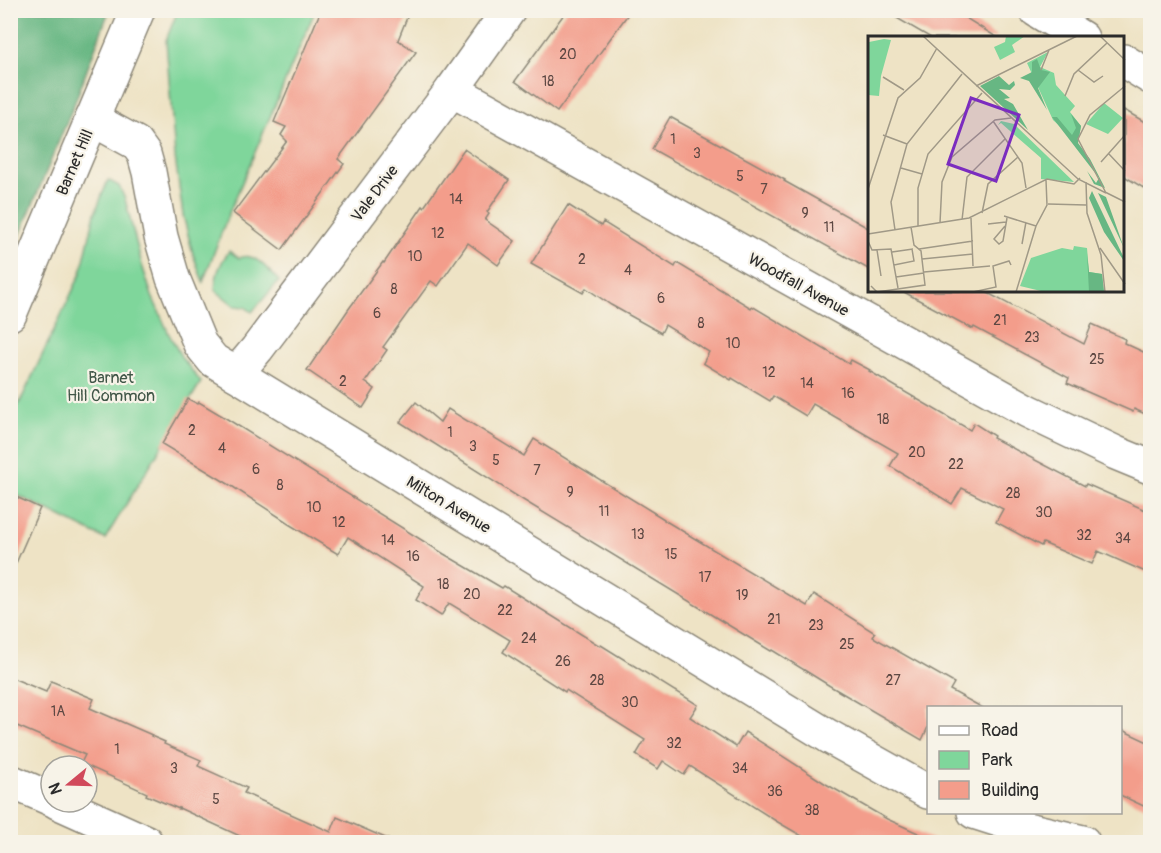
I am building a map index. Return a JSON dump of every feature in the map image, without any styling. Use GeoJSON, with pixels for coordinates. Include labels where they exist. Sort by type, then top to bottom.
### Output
{"type":"FeatureCollection","features":[{"type":"Feature","properties":{"kind":"street","name":"Barnet Hill"},"geometry":{"type":"LineString","coordinates":[[10,314],[138,10]]}},
{"type":"Feature","properties":{"kind":"street","name":"Vale Drive"},"geometry":{"type":"LineString","coordinates":[[237,374],[452,90],[509,10]]}},
{"type":"Feature","properties":{"kind":"street"},"geometry":{"type":"LineString","coordinates":[[1036,10],[1079,36]]}},
{"type":"Feature","properties":{"kind":"street"},"geometry":{"type":"LineString","coordinates":[[1125,62],[1150,77]]}},
{"type":"Feature","properties":{"kind":"street","name":"Woodfall Avenue"},"geometry":{"type":"LineString","coordinates":[[452,90],[1028,411],[1150,467]]}},
{"type":"Feature","properties":{"kind":"street","name":"Milton Avenue"},"geometry":{"type":"LineString","coordinates":[[92,119],[136,142],[144,154],[161,237],[173,278],[200,344],[213,360],[828,736],[927,791]]}},
{"type":"Feature","properties":{"kind":"street"},"geometry":{"type":"LineString","coordinates":[[10,781],[39,794]]}},
{"type":"Feature","properties":{"kind":"street"},"geometry":{"type":"LineString","coordinates":[[83,814],[146,843]]}},
{"type":"Feature","properties":{"kind":"street"},"geometry":{"type":"LineString","coordinates":[[977,814],[1083,843]]}},
{"type":"Feature","properties":{"kind":"green space"},"geometry":{"type":"Polygon","coordinates":[[[11,10],[109,11],[75,102],[11,257],[11,10]]]}},
{"type":"Feature","properties":{"kind":"green space"},"geometry":{"type":"Polygon","coordinates":[[[178,10],[315,11],[227,218],[203,282],[183,215],[175,157],[166,40],[178,10]]]}},
{"type":"Feature","properties":{"kind":"green space","name":"Barnet Hill Common"},"geometry":{"type":"Polygon","coordinates":[[[108,180],[119,186],[125,199],[152,296],[169,334],[182,358],[201,382],[105,539],[11,492],[10,415],[20,402],[81,273],[95,213],[108,180]]]}},
{"type":"Feature","properties":{"kind":"green space"},"geometry":{"type":"Polygon","coordinates":[[[229,251],[239,258],[256,259],[279,281],[252,312],[245,307],[235,306],[215,290],[219,269],[229,251]]]}},
{"type":"Feature","properties":{"kind":"building"},"geometry":{"type":"Polygon","coordinates":[[[321,10],[410,10],[398,40],[416,52],[338,159],[344,164],[282,250],[233,213],[287,141],[281,135],[286,127],[274,122],[321,10]]]}},
{"type":"Feature","properties":{"kind":"building"},"geometry":{"type":"Polygon","coordinates":[[[567,10],[631,10],[557,112],[515,81],[567,10]]]}},
{"type":"Feature","properties":{"kind":"building"},"geometry":{"type":"Polygon","coordinates":[[[883,10],[953,10],[995,36],[928,36],[883,10]]]}},
{"type":"Feature","properties":{"kind":"building"},"geometry":{"type":"Polygon","coordinates":[[[1125,111],[1150,125],[1150,192],[1125,177],[1125,111]]]}},
{"type":"Feature","properties":{"kind":"building"},"geometry":{"type":"Polygon","coordinates":[[[670,117],[785,180],[868,228],[868,269],[652,149],[670,117]]]}},
{"type":"Feature","properties":{"kind":"building"},"geometry":{"type":"Polygon","coordinates":[[[464,149],[509,180],[487,212],[489,214],[485,220],[515,241],[498,265],[468,243],[438,286],[431,281],[383,347],[387,350],[365,382],[375,389],[363,408],[307,370],[464,149]]]}},
{"type":"Feature","properties":{"kind":"building"},"geometry":{"type":"Polygon","coordinates":[[[568,205],[601,226],[603,222],[675,267],[677,263],[849,364],[851,360],[870,370],[970,430],[974,423],[994,436],[993,438],[1085,486],[1086,484],[1150,512],[1150,574],[1098,551],[1092,564],[1043,543],[1041,546],[996,522],[1003,509],[962,488],[952,504],[890,466],[898,453],[813,404],[806,416],[773,396],[770,401],[703,363],[709,352],[665,325],[661,333],[586,288],[583,293],[531,264],[568,205]]]}},
{"type":"Feature","properties":{"kind":"building"},"geometry":{"type":"Polygon","coordinates":[[[904,292],[986,292],[1084,344],[1092,324],[1125,339],[1124,343],[1150,355],[1150,416],[1134,409],[1133,412],[1067,383],[1069,378],[974,327],[973,329],[904,292]]]}},
{"type":"Feature","properties":{"kind":"building"},"geometry":{"type":"Polygon","coordinates":[[[188,399],[198,404],[199,402],[444,554],[502,588],[504,586],[676,691],[698,705],[690,717],[736,747],[745,732],[826,784],[887,819],[940,843],[814,843],[690,766],[684,775],[663,761],[658,769],[636,755],[645,740],[503,652],[510,640],[449,603],[441,616],[416,600],[424,586],[348,537],[338,554],[162,444],[188,399]]]}},
{"type":"Feature","properties":{"kind":"building"},"geometry":{"type":"Polygon","coordinates":[[[416,402],[440,422],[448,409],[524,456],[534,439],[807,606],[814,594],[875,633],[873,637],[954,683],[950,690],[979,706],[927,706],[927,729],[922,740],[523,500],[400,422],[416,402]]]}},
{"type":"Feature","properties":{"kind":"building"},"geometry":{"type":"Polygon","coordinates":[[[10,494],[40,508],[10,577],[10,494]]]}},
{"type":"Feature","properties":{"kind":"building"},"geometry":{"type":"Polygon","coordinates":[[[10,677],[46,692],[51,681],[94,699],[90,708],[152,735],[165,742],[164,744],[201,760],[198,766],[247,788],[244,793],[331,832],[337,817],[397,843],[255,843],[146,795],[147,793],[99,771],[99,754],[83,754],[10,723],[10,677]]]}},
{"type":"Feature","properties":{"kind":"building"},"geometry":{"type":"Polygon","coordinates":[[[1122,730],[1150,743],[1150,809],[1122,796],[1122,730]]]}}]}
